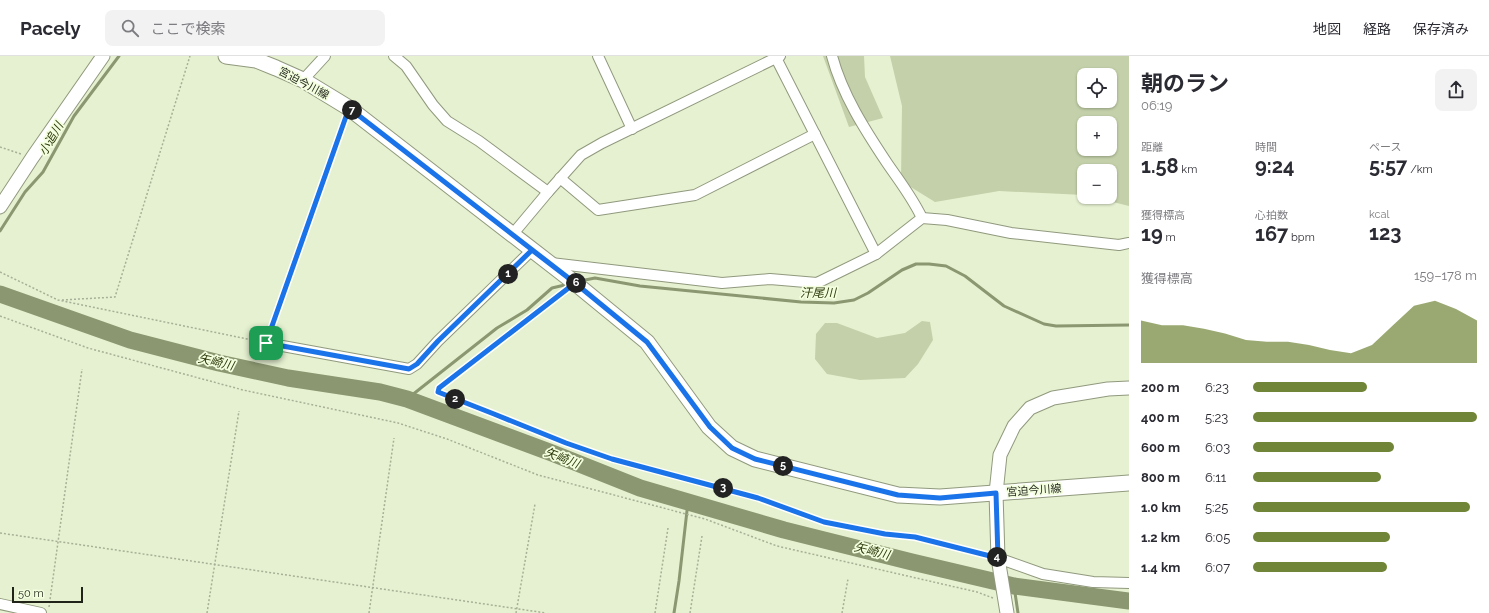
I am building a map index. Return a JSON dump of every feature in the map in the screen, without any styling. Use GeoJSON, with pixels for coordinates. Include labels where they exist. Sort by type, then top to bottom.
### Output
{"type":"FeatureCollection","features":[{"type":"Feature","properties":{"kind":"main road","name":"宮迫今川線"},"geometry":{"type":"LineString","coordinates":[[226,56],[256,60],[303,80],[349,108],[575,283],[647,342],[710,427],[732,448],[755,459],[898,495],[940,498],[1129,483]]}},
{"type":"Feature","properties":{"kind":"street"},"geometry":{"type":"LineString","coordinates":[[0,207],[103,56]]}},
{"type":"Feature","properties":{"kind":"street"},"geometry":{"type":"LineString","coordinates":[[303,80],[325,56]]}},
{"type":"Feature","properties":{"kind":"street"},"geometry":{"type":"LineString","coordinates":[[394,56],[406,66],[433,105],[447,121],[478,141],[548,192]]}},
{"type":"Feature","properties":{"kind":"street"},"geometry":{"type":"LineString","coordinates":[[598,56],[632,129]]}},
{"type":"Feature","properties":{"kind":"street"},"geometry":{"type":"LineString","coordinates":[[832,56],[843,87],[855,111],[912,199],[922,218]]}},
{"type":"Feature","properties":{"kind":"street"},"geometry":{"type":"LineString","coordinates":[[512,235],[581,155],[777,57],[876,254]]}},
{"type":"Feature","properties":{"kind":"street"},"geometry":{"type":"LineString","coordinates":[[560,178],[598,210],[695,195],[815,134]]}},
{"type":"Feature","properties":{"kind":"street"},"geometry":{"type":"LineString","coordinates":[[548,263],[722,284],[770,279],[817,283],[876,254],[922,218],[947,220],[1011,233],[1119,246],[1129,243]]}},
{"type":"Feature","properties":{"kind":"street"},"geometry":{"type":"LineString","coordinates":[[266,343],[409,369],[417,364],[438,341],[532,250]]}},
{"type":"Feature","properties":{"kind":"street"},"geometry":{"type":"LineString","coordinates":[[1006,608],[998,558],[996,493],[1000,455],[1014,426],[1030,408],[1053,398],[1108,389],[1129,388]]}},
{"type":"Feature","properties":{"kind":"street"},"geometry":{"type":"LineString","coordinates":[[998,558],[1043,574],[1093,582],[1129,583]]}},
{"type":"Feature","properties":{"kind":"street"},"geometry":{"type":"LineString","coordinates":[[0,604],[41,613]]}},
{"type":"Feature","properties":{"kind":"path"},"geometry":{"type":"LineString","coordinates":[[58,300],[115,297],[190,56]]}},
{"type":"Feature","properties":{"kind":"path"},"geometry":{"type":"LineString","coordinates":[[0,272],[58,300],[266,343],[349,108]]}},
{"type":"Feature","properties":{"kind":"path"},"geometry":{"type":"LineString","coordinates":[[0,147],[32,158]]}},
{"type":"Feature","properties":{"kind":"path"},"geometry":{"type":"LineString","coordinates":[[575,283],[439,388],[438,392],[566,443],[612,459],[758,498],[824,522],[885,534],[915,537],[998,558]]}},
{"type":"Feature","properties":{"kind":"path"},"geometry":{"type":"LineString","coordinates":[[0,316],[88,348],[242,390],[398,423],[447,439],[538,475],[705,519],[777,546],[977,592],[1006,608]]}},
{"type":"Feature","properties":{"kind":"path"},"geometry":{"type":"LineString","coordinates":[[48,613],[82,369]]}},
{"type":"Feature","properties":{"kind":"path"},"geometry":{"type":"LineString","coordinates":[[207,613],[239,411]]}},
{"type":"Feature","properties":{"kind":"path"},"geometry":{"type":"LineString","coordinates":[[370,613],[394,438]]}},
{"type":"Feature","properties":{"kind":"path"},"geometry":{"type":"LineString","coordinates":[[516,613],[535,504]]}},
{"type":"Feature","properties":{"kind":"path"},"geometry":{"type":"LineString","coordinates":[[655,613],[668,528]]}},
{"type":"Feature","properties":{"kind":"path"},"geometry":{"type":"LineString","coordinates":[[0,533],[546,613]]}},
{"type":"Feature","properties":{"kind":"path"},"geometry":{"type":"LineString","coordinates":[[690,613],[702,536]]}},
{"type":"Feature","properties":{"kind":"path"},"geometry":{"type":"LineString","coordinates":[[842,613],[848,579]]}},
{"type":"Feature","properties":{"kind":"green space"},"geometry":{"type":"Polygon","coordinates":[[[823,56],[864,56],[865,77],[883,118],[849,127],[823,56]]]}},
{"type":"Feature","properties":{"kind":"green space"},"geometry":{"type":"Polygon","coordinates":[[[890,56],[1129,56],[1129,206],[1117,203],[1117,164],[1077,164],[1077,195],[999,191],[935,202],[901,181],[902,106],[890,56]]]}},
{"type":"Feature","properties":{"kind":"green space"},"geometry":{"type":"Polygon","coordinates":[[[922,321],[930,322],[933,340],[918,364],[905,378],[860,380],[827,374],[815,359],[816,334],[825,323],[837,323],[877,338],[905,333],[922,321]]]}},
{"type":"Feature","properties":{"kind":"waterway","name":"小追川"},"geometry":{"type":"LineString","coordinates":[[0,231],[25,192],[43,172],[74,116],[119,56]]}},
{"type":"Feature","properties":{"kind":"waterway","name":"汗尾川"},"geometry":{"type":"LineString","coordinates":[[580,281],[595,278],[640,286],[801,302],[834,303],[854,300],[868,293],[902,270],[916,264],[929,264],[946,266],[965,276],[1004,306],[1044,324],[1056,326],[1129,325]]}},
{"type":"Feature","properties":{"kind":"waterway"},"geometry":{"type":"LineString","coordinates":[[407,399],[497,328],[527,310],[552,288],[569,284]]}},
{"type":"Feature","properties":{"kind":"waterway","name":"矢崎川"},"geometry":{"type":"LineString","coordinates":[[0,294],[130,340],[219,363],[288,378],[380,392],[407,399],[552,453],[640,488],[784,530],[1014,586],[1129,601]]}},
{"type":"Feature","properties":{"kind":"waterway"},"geometry":{"type":"LineString","coordinates":[[674,613],[688,502]]}},
{"type":"Feature","properties":{"kind":"waterway"},"geometry":{"type":"LineString","coordinates":[[1014,586],[1018,613]]}},
{"type":"Feature","properties":{"kind":"route"},"geometry":{"type":"LineString","coordinates":[[266,343],[349,108],[575,283],[647,342],[710,427],[732,448],[755,459],[898,495],[940,498],[996,493],[998,558],[915,537],[885,534],[824,522],[758,498],[612,459],[566,443],[438,392],[439,388],[575,283],[532,250],[438,341],[417,364],[409,369],[266,343]]}}]}
